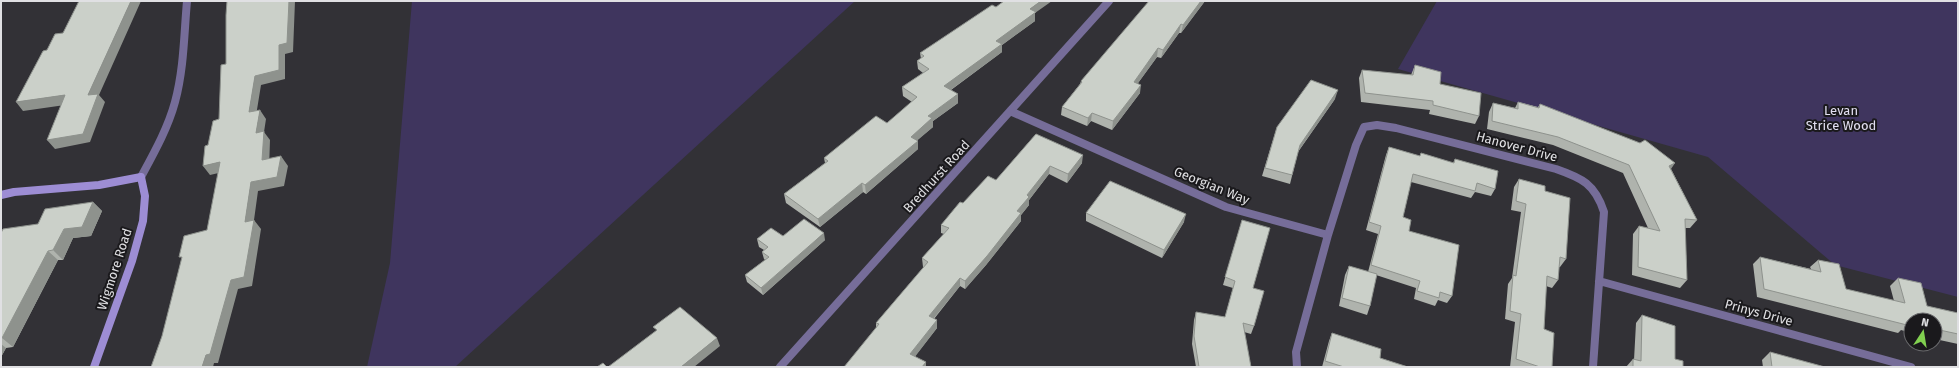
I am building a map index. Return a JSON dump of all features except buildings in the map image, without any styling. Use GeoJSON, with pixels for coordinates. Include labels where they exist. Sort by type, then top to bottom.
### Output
{"type":"FeatureCollection","features":[{"type":"Feature","properties":{"kind":"street"},"geometry":{"type":"LineString","coordinates":[[1,195],[14,192],[99,185],[141,177],[163,135],[175,101],[179,83],[187,1]]}},
{"type":"Feature","properties":{"kind":"street","name":"Bredhurst Road"},"geometry":{"type":"LineString","coordinates":[[780,367],[1109,1]]}},
{"type":"Feature","properties":{"kind":"street","name":"Georgian Way"},"geometry":{"type":"LineString","coordinates":[[1010,111],[1226,207],[1328,235]]}},
{"type":"Feature","properties":{"kind":"street","name":"Hanover Drive"},"geometry":{"type":"LineString","coordinates":[[1328,235],[1356,145],[1364,127],[1377,125],[1396,128],[1556,169],[1580,177],[1594,188],[1600,199],[1604,212],[1593,367]]}},
{"type":"Feature","properties":{"kind":"street","name":"Wigmore Road"},"geometry":{"type":"LineString","coordinates":[[94,367],[132,261],[143,221],[145,196],[141,177]]}},
{"type":"Feature","properties":{"kind":"street"},"geometry":{"type":"LineString","coordinates":[[1,190],[14,192]]}},
{"type":"Feature","properties":{"kind":"street"},"geometry":{"type":"LineString","coordinates":[[1297,367],[1296,352],[1328,235]]}},
{"type":"Feature","properties":{"kind":"street","name":"Prinys Drive"},"geometry":{"type":"LineString","coordinates":[[1599,281],[1911,367]]}},
{"type":"Feature","properties":{"kind":"green space"},"geometry":{"type":"Polygon","coordinates":[[[412,1],[855,1],[455,367],[367,367],[390,263],[412,1]]]}},
{"type":"Feature","properties":{"kind":"green space","name":"Levan Strice Wood"},"geometry":{"type":"Polygon","coordinates":[[[1437,1],[1958,1],[1958,297],[1835,265],[1708,157],[1398,69],[1437,1]]]}}]}
